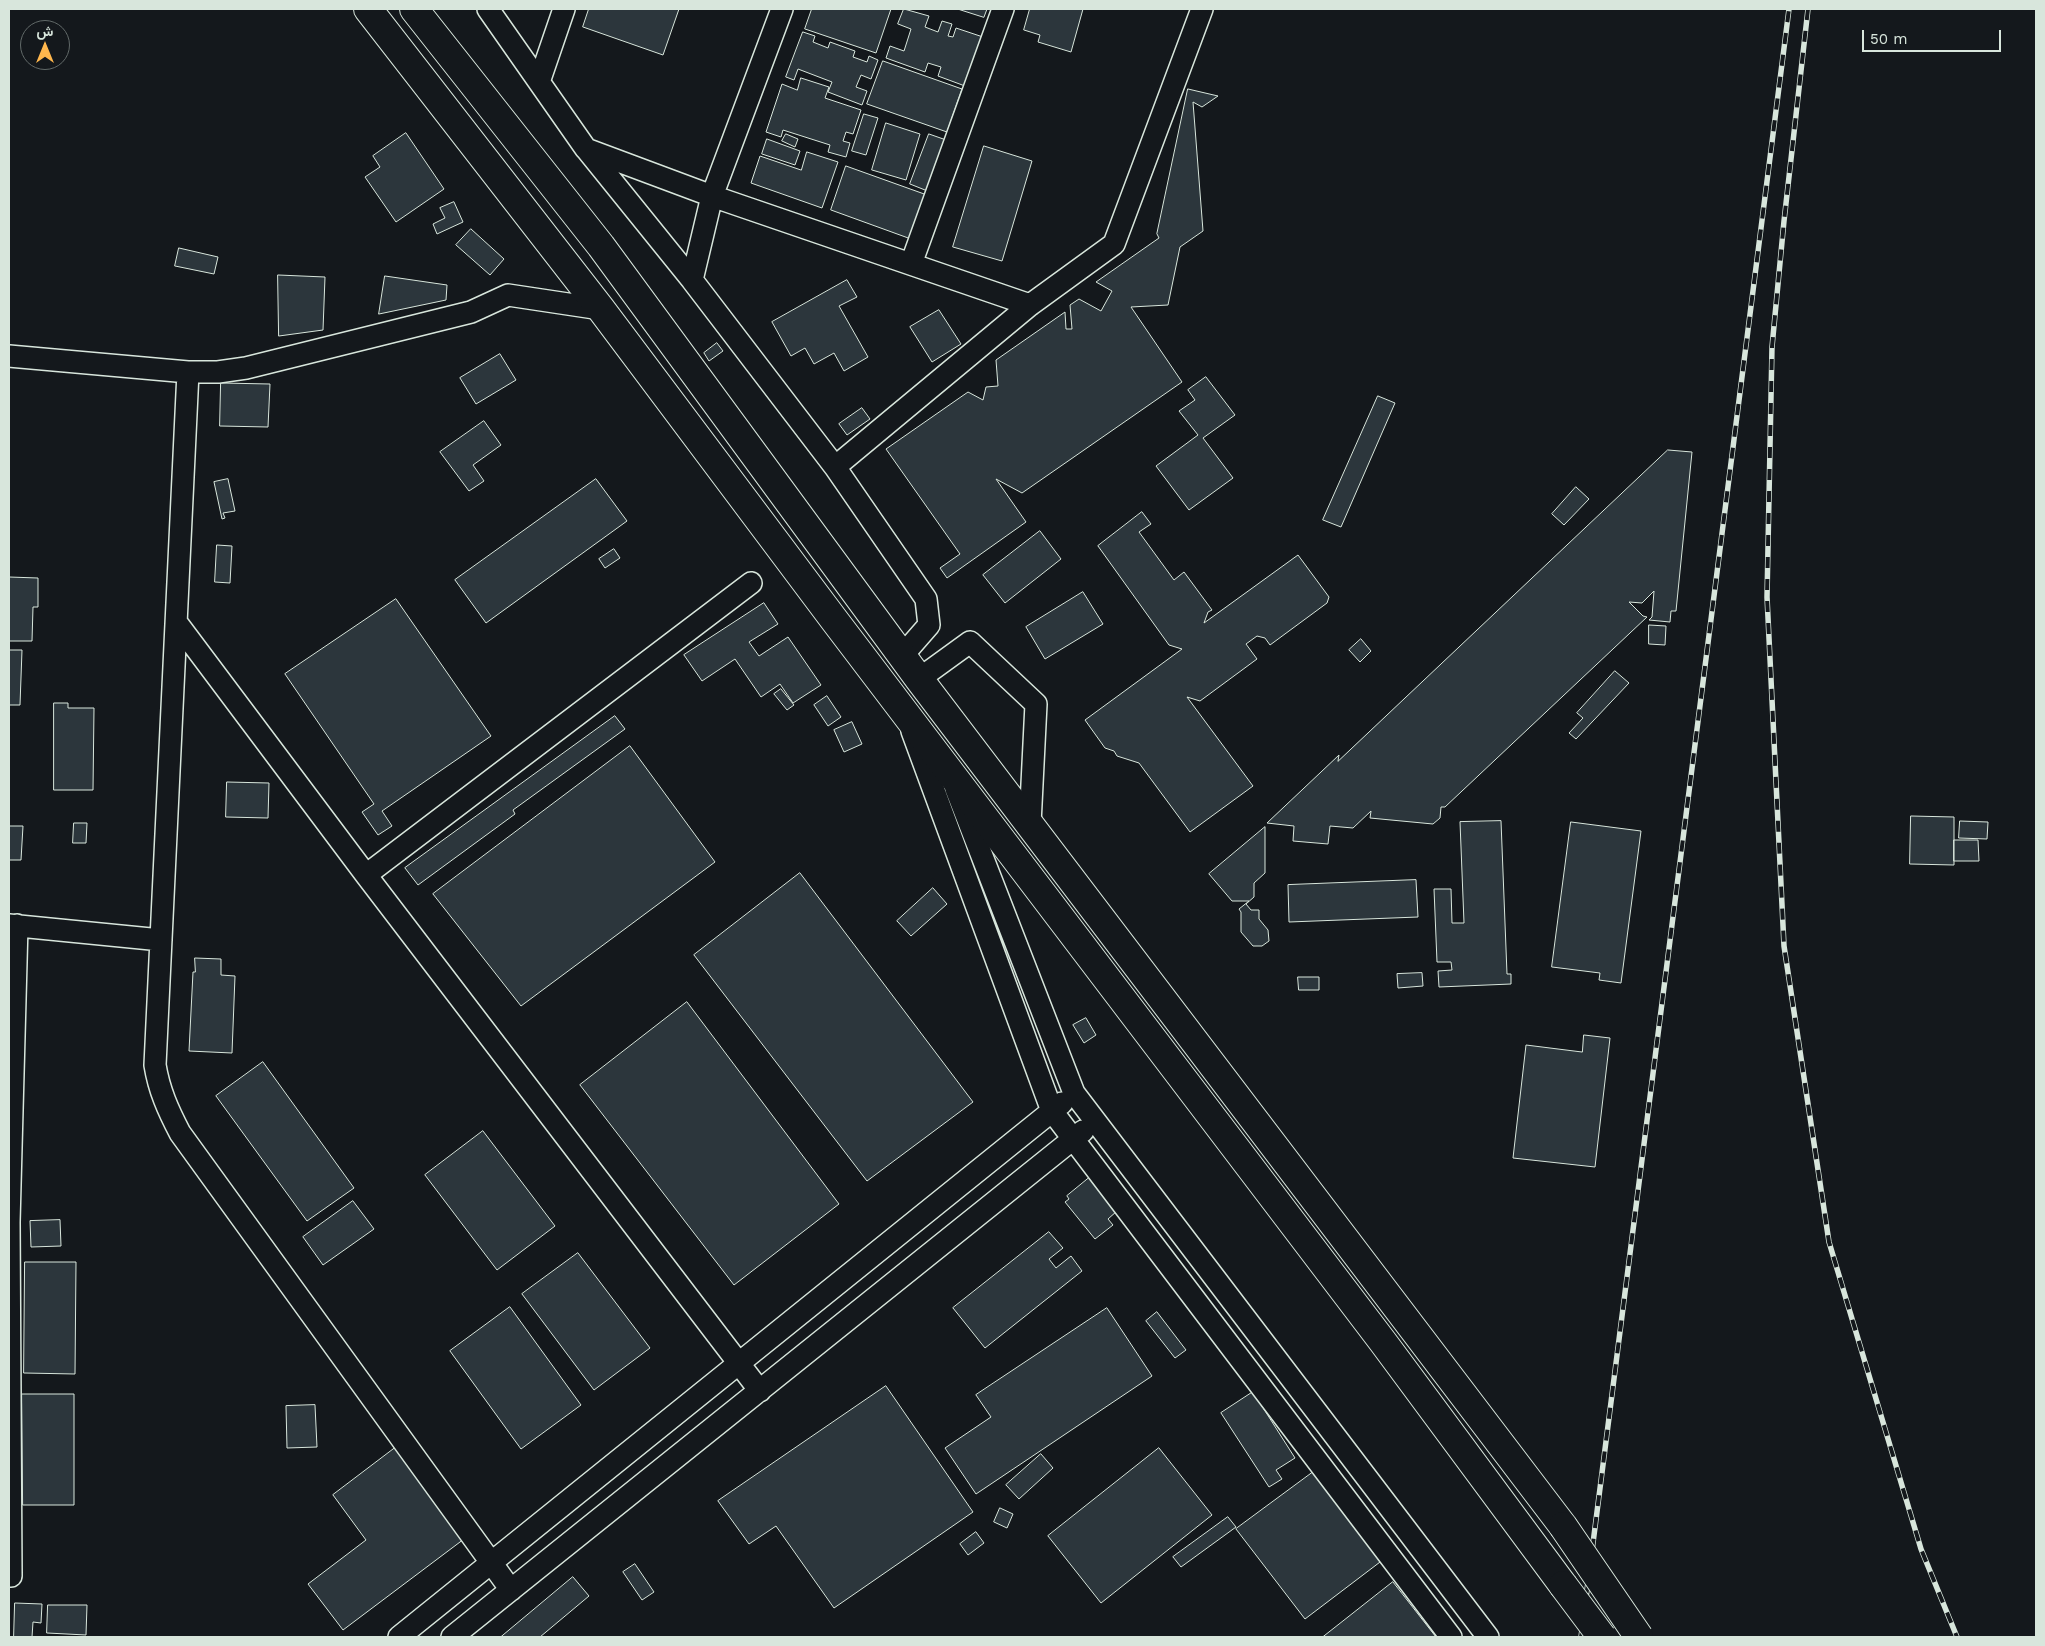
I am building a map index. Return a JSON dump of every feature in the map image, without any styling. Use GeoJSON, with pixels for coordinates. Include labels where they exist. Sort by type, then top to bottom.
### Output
{"type":"FeatureCollection","features":[{"type":"Feature","properties":{"kind":"highway"},"geometry":{"type":"LineString","coordinates":[[368,9],[601,309],[1376,1334],[1602,1637]]}},
{"type":"Feature","properties":{"kind":"highway"},"geometry":{"type":"LineString","coordinates":[[414,9],[601,246],[902,656],[1563,1526],[1640,1637]]}},
{"type":"Feature","properties":{"kind":"street"},"geometry":{"type":"LineString","coordinates":[[488,9],[586,150],[692,280],[835,467],[926,600],[929,625],[902,656]]}},
{"type":"Feature","properties":{"kind":"street"},"geometry":{"type":"LineString","coordinates":[[539,82],[564,9]]}},
{"type":"Feature","properties":{"kind":"street"},"geometry":{"type":"LineString","coordinates":[[692,280],[712,196],[782,9]]}},
{"type":"Feature","properties":{"kind":"street"},"geometry":{"type":"LineString","coordinates":[[911,264],[1003,9]]}},
{"type":"Feature","properties":{"kind":"street"},"geometry":{"type":"LineString","coordinates":[[835,467],[1030,305],[1114,244],[1202,9]]}},
{"type":"Feature","properties":{"kind":"street"},"geometry":{"type":"LineString","coordinates":[[586,150],[712,196],[1030,305]]}},
{"type":"Feature","properties":{"kind":"street"},"geometry":{"type":"LineString","coordinates":[[9,356],[188,372],[218,372],[246,368],[471,312],[508,295],[601,309]]}},
{"type":"Feature","properties":{"kind":"street"},"geometry":{"type":"LineString","coordinates":[[188,372],[161,940],[156,1064],[159,1087],[166,1108],[180,1133],[511,1590]]}},
{"type":"Feature","properties":{"kind":"street"},"geometry":{"type":"LineString","coordinates":[[366,875],[750,584]]}},
{"type":"Feature","properties":{"kind":"street"},"geometry":{"type":"LineString","coordinates":[[177,623],[366,875],[760,1391]]}},
{"type":"Feature","properties":{"kind":"street"},"geometry":{"type":"LineString","coordinates":[[920,679],[970,642],[1036,704],[1030,824]]}},
{"type":"Feature","properties":{"kind":"street"},"geometry":{"type":"LineString","coordinates":[[906,714],[1052,1111],[1451,1637]]}},
{"type":"Feature","properties":{"kind":"street"},"geometry":{"type":"LineString","coordinates":[[948,770],[1074,1093],[1488,1637]]}},
{"type":"Feature","properties":{"kind":"street"},"geometry":{"type":"LineString","coordinates":[[9,1576],[11,1576],[9,1222],[13,925],[161,940]]}},
{"type":"Feature","properties":{"kind":"street"},"geometry":{"type":"LineString","coordinates":[[399,1637],[1074,1093]]}},
{"type":"Feature","properties":{"kind":"street"},"geometry":{"type":"LineString","coordinates":[[452,1637],[1095,1122]]}},
{"type":"Feature","properties":{"kind":"building"},"geometry":{"type":"Polygon","coordinates":[[[589,9],[679,9],[663,55],[583,27],[589,9]]]}},
{"type":"Feature","properties":{"kind":"building"},"geometry":{"type":"Polygon","coordinates":[[[812,9],[891,9],[876,53],[805,29],[812,9]]]}},
{"type":"Feature","properties":{"kind":"building"},"geometry":{"type":"Polygon","coordinates":[[[904,9],[929,16],[925,27],[938,32],[942,21],[952,24],[948,36],[953,37],[956,28],[983,37],[965,86],[938,76],[941,67],[928,63],[925,72],[886,58],[890,46],[904,51],[911,29],[898,24],[904,9]]]}},
{"type":"Feature","properties":{"kind":"building"},"geometry":{"type":"Polygon","coordinates":[[[958,9],[987,9],[984,17],[958,9]]]}},
{"type":"Feature","properties":{"kind":"building"},"geometry":{"type":"Polygon","coordinates":[[[1030,9],[1083,9],[1071,52],[1038,42],[1040,35],[1024,30],[1030,9]]]}},
{"type":"Feature","properties":{"kind":"building"},"geometry":{"type":"Polygon","coordinates":[[[803,32],[815,36],[813,42],[828,48],[830,42],[855,51],[853,57],[867,62],[869,56],[878,60],[871,79],[861,75],[856,87],[867,91],[862,105],[828,92],[832,82],[798,69],[794,80],[786,77],[803,32]]]}},
{"type":"Feature","properties":{"kind":"building"},"geometry":{"type":"Polygon","coordinates":[[[883,61],[962,89],[947,132],[867,104],[883,61]]]}},
{"type":"Feature","properties":{"kind":"building"},"geometry":{"type":"Polygon","coordinates":[[[801,78],[829,87],[825,98],[861,110],[853,134],[846,132],[843,141],[850,143],[846,157],[828,152],[830,145],[783,130],[781,137],[766,132],[782,84],[797,90],[801,78]]]}},
{"type":"Feature","properties":{"kind":"building"},"geometry":{"type":"Polygon","coordinates":[[[1188,89],[1218,96],[1202,107],[1193,102],[1203,231],[1180,247],[1168,305],[1131,307],[1182,382],[1022,493],[996,479],[1026,522],[947,578],[940,568],[960,554],[886,449],[968,392],[983,400],[986,387],[998,386],[996,360],[1065,312],[1066,329],[1072,329],[1070,305],[1079,299],[1101,311],[1112,291],[1096,282],[1159,238],[1157,234],[1188,89]]]}},
{"type":"Feature","properties":{"kind":"building"},"geometry":{"type":"Polygon","coordinates":[[[864,114],[878,118],[866,155],[852,151],[864,114]]]}},
{"type":"Feature","properties":{"kind":"building"},"geometry":{"type":"Polygon","coordinates":[[[886,123],[920,134],[906,180],[872,170],[886,123]]]}},
{"type":"Feature","properties":{"kind":"building"},"geometry":{"type":"Polygon","coordinates":[[[406,133],[444,189],[396,222],[365,177],[380,167],[373,156],[406,133]]]}},
{"type":"Feature","properties":{"kind":"building"},"geometry":{"type":"Polygon","coordinates":[[[786,134],[798,139],[795,147],[782,141],[786,134]]]}},
{"type":"Feature","properties":{"kind":"building"},"geometry":{"type":"Polygon","coordinates":[[[929,134],[949,141],[930,192],[910,184],[929,134]]]}},
{"type":"Feature","properties":{"kind":"building"},"geometry":{"type":"Polygon","coordinates":[[[767,139],[800,151],[795,165],[762,154],[767,139]]]}},
{"type":"Feature","properties":{"kind":"building"},"geometry":{"type":"Polygon","coordinates":[[[984,146],[1032,161],[1002,261],[953,247],[984,146]]]}},
{"type":"Feature","properties":{"kind":"building"},"geometry":{"type":"Polygon","coordinates":[[[807,152],[838,162],[822,208],[751,183],[760,156],[801,170],[807,152]]]}},
{"type":"Feature","properties":{"kind":"building"},"geometry":{"type":"Polygon","coordinates":[[[846,166],[927,195],[911,239],[831,210],[846,166]]]}},
{"type":"Feature","properties":{"kind":"building"},"geometry":{"type":"Polygon","coordinates":[[[454,202],[463,222],[437,234],[433,224],[445,218],[440,208],[454,202]]]}},
{"type":"Feature","properties":{"kind":"building"},"geometry":{"type":"Polygon","coordinates":[[[471,229],[504,259],[490,275],[456,245],[471,229]]]}},
{"type":"Feature","properties":{"kind":"building"},"geometry":{"type":"Polygon","coordinates":[[[179,248],[218,257],[214,274],[175,266],[179,248]]]}},
{"type":"Feature","properties":{"kind":"building"},"geometry":{"type":"Polygon","coordinates":[[[278,275],[325,277],[323,330],[279,336],[278,275]]]}},
{"type":"Feature","properties":{"kind":"building"},"geometry":{"type":"Polygon","coordinates":[[[385,276],[447,285],[446,300],[379,314],[385,276]]]}},
{"type":"Feature","properties":{"kind":"building"},"geometry":{"type":"Polygon","coordinates":[[[847,280],[857,297],[839,306],[868,357],[844,371],[834,353],[814,364],[805,348],[791,356],[772,322],[847,280]]]}},
{"type":"Feature","properties":{"kind":"building"},"geometry":{"type":"Polygon","coordinates":[[[939,310],[961,344],[932,362],[910,327],[939,310]]]}},
{"type":"Feature","properties":{"kind":"building"},"geometry":{"type":"Polygon","coordinates":[[[717,343],[723,351],[709,361],[704,353],[717,343]]]}},
{"type":"Feature","properties":{"kind":"building"},"geometry":{"type":"Polygon","coordinates":[[[500,354],[516,380],[476,404],[460,378],[500,354]]]}},
{"type":"Feature","properties":{"kind":"building"},"geometry":{"type":"Polygon","coordinates":[[[1206,377],[1235,415],[1203,438],[1233,478],[1189,510],[1156,466],[1198,435],[1179,411],[1195,400],[1188,390],[1206,377]]]}},
{"type":"Feature","properties":{"kind":"building"},"geometry":{"type":"Polygon","coordinates":[[[221,383],[270,384],[268,427],[220,426],[221,383]]]}},
{"type":"Feature","properties":{"kind":"building"},"geometry":{"type":"Polygon","coordinates":[[[1378,396],[1395,403],[1341,527],[1323,520],[1378,396]]]}},
{"type":"Feature","properties":{"kind":"building"},"geometry":{"type":"Polygon","coordinates":[[[862,408],[870,419],[847,435],[839,424],[862,408]]]}},
{"type":"Feature","properties":{"kind":"building"},"geometry":{"type":"Polygon","coordinates":[[[484,421],[501,445],[473,465],[484,481],[469,491],[440,452],[484,421]]]}},
{"type":"Feature","properties":{"kind":"building"},"geometry":{"type":"Polygon","coordinates":[[[1668,450],[1692,452],[1676,611],[1671,611],[1670,622],[1649,620],[1652,617],[1654,591],[1642,603],[1629,602],[1643,616],[1647,617],[1445,807],[1441,807],[1440,818],[1433,824],[1370,818],[1371,811],[1353,828],[1330,826],[1328,844],[1293,841],[1294,826],[1267,823],[1339,755],[1338,761],[1668,450]]]}},
{"type":"Feature","properties":{"kind":"building"},"geometry":{"type":"Polygon","coordinates":[[[228,479],[235,511],[223,513],[225,518],[222,519],[214,482],[228,479]]]}},
{"type":"Feature","properties":{"kind":"building"},"geometry":{"type":"Polygon","coordinates":[[[596,479],[627,521],[486,623],[455,580],[596,479]]]}},
{"type":"Feature","properties":{"kind":"building"},"geometry":{"type":"Polygon","coordinates":[[[1576,487],[1589,499],[1564,525],[1552,514],[1576,487]]]}},
{"type":"Feature","properties":{"kind":"building"},"geometry":{"type":"Polygon","coordinates":[[[1142,512],[1151,524],[1139,532],[1174,580],[1184,572],[1212,610],[1208,612],[1204,623],[1298,555],[1329,597],[1327,603],[1270,645],[1265,638],[1257,636],[1246,644],[1257,659],[1200,701],[1187,697],[1253,786],[1190,832],[1139,763],[1117,756],[1114,751],[1105,748],[1085,720],[1182,649],[1169,645],[1098,546],[1142,512]]]}},
{"type":"Feature","properties":{"kind":"building"},"geometry":{"type":"Polygon","coordinates":[[[1040,531],[1061,559],[1005,603],[983,575],[1040,531]]]}},
{"type":"Feature","properties":{"kind":"building"},"geometry":{"type":"Polygon","coordinates":[[[217,545],[232,546],[230,583],[215,582],[217,545]]]}},
{"type":"Feature","properties":{"kind":"building"},"geometry":{"type":"Polygon","coordinates":[[[614,549],[620,558],[605,568],[599,559],[614,549]]]}},
{"type":"Feature","properties":{"kind":"building"},"geometry":{"type":"Polygon","coordinates":[[[9,577],[38,578],[38,607],[33,607],[32,641],[9,641],[9,577]]]}},
{"type":"Feature","properties":{"kind":"building"},"geometry":{"type":"Polygon","coordinates":[[[1083,592],[1103,624],[1045,659],[1026,627],[1083,592]]]}},
{"type":"Feature","properties":{"kind":"building"},"geometry":{"type":"Polygon","coordinates":[[[396,599],[491,736],[382,811],[392,826],[378,835],[362,812],[374,804],[285,674],[396,599]]]}},
{"type":"Feature","properties":{"kind":"building"},"geometry":{"type":"Polygon","coordinates":[[[764,603],[778,624],[749,642],[759,656],[788,637],[821,685],[793,703],[780,684],[761,697],[735,659],[702,681],[684,655],[764,603]]]}},
{"type":"Feature","properties":{"kind":"building"},"geometry":{"type":"Polygon","coordinates":[[[1649,625],[1666,626],[1665,645],[1649,644],[1649,625]]]}},
{"type":"Feature","properties":{"kind":"building"},"geometry":{"type":"Polygon","coordinates":[[[1361,639],[1371,651],[1360,662],[1349,650],[1361,639]]]}},
{"type":"Feature","properties":{"kind":"building"},"geometry":{"type":"Polygon","coordinates":[[[9,650],[22,650],[20,705],[9,705],[9,650]]]}},
{"type":"Feature","properties":{"kind":"building"},"geometry":{"type":"Polygon","coordinates":[[[1615,671],[1629,683],[1576,739],[1569,733],[1583,718],[1577,713],[1615,671]]]}},
{"type":"Feature","properties":{"kind":"building"},"geometry":{"type":"Polygon","coordinates":[[[781,689],[794,705],[787,710],[774,694],[781,689]]]}},
{"type":"Feature","properties":{"kind":"building"},"geometry":{"type":"Polygon","coordinates":[[[827,696],[841,717],[828,726],[814,705],[827,696]]]}},
{"type":"Feature","properties":{"kind":"building"},"geometry":{"type":"Polygon","coordinates":[[[54,703],[68,703],[68,708],[94,708],[93,790],[54,790],[54,703]]]}},
{"type":"Feature","properties":{"kind":"building"},"geometry":{"type":"Polygon","coordinates":[[[615,716],[625,729],[513,810],[515,814],[418,885],[405,868],[615,716]]]}},
{"type":"Feature","properties":{"kind":"building"},"geometry":{"type":"Polygon","coordinates":[[[852,722],[862,744],[844,752],[834,730],[852,722]]]}},
{"type":"Feature","properties":{"kind":"building"},"geometry":{"type":"Polygon","coordinates":[[[630,746],[715,862],[521,1006],[433,894],[630,746]]]}},
{"type":"Feature","properties":{"kind":"building"},"geometry":{"type":"Polygon","coordinates":[[[227,782],[269,783],[268,818],[226,817],[227,782]]]}},
{"type":"Feature","properties":{"kind":"building"},"geometry":{"type":"Polygon","coordinates":[[[1911,816],[1954,817],[1954,865],[1910,864],[1911,816]]]}},
{"type":"Feature","properties":{"kind":"building"},"geometry":{"type":"Polygon","coordinates":[[[1501,821],[1507,974],[1511,974],[1511,984],[1439,987],[1438,971],[1452,970],[1451,962],[1437,962],[1434,889],[1451,889],[1452,923],[1464,923],[1460,822],[1501,821]]]}},
{"type":"Feature","properties":{"kind":"building"},"geometry":{"type":"Polygon","coordinates":[[[1960,821],[1988,822],[1987,839],[1959,838],[1960,821]]]}},
{"type":"Feature","properties":{"kind":"building"},"geometry":{"type":"Polygon","coordinates":[[[1571,822],[1641,831],[1621,983],[1599,980],[1600,973],[1552,967],[1571,822]]]}},
{"type":"Feature","properties":{"kind":"building"},"geometry":{"type":"Polygon","coordinates":[[[74,823],[87,823],[86,843],[73,843],[74,823]]]}},
{"type":"Feature","properties":{"kind":"building"},"geometry":{"type":"Polygon","coordinates":[[[9,826],[23,826],[21,860],[9,860],[9,826]]]}},
{"type":"Feature","properties":{"kind":"building"},"geometry":{"type":"Polygon","coordinates":[[[1265,827],[1265,873],[1254,883],[1254,897],[1246,904],[1251,910],[1259,910],[1259,919],[1268,930],[1269,941],[1262,946],[1253,946],[1241,932],[1241,912],[1239,909],[1249,901],[1232,901],[1209,874],[1265,827]]]}},
{"type":"Feature","properties":{"kind":"building"},"geometry":{"type":"Polygon","coordinates":[[[1954,840],[1978,840],[1979,861],[1954,861],[1954,840]]]}},
{"type":"Feature","properties":{"kind":"building"},"geometry":{"type":"Polygon","coordinates":[[[800,873],[973,1102],[867,1181],[694,955],[800,873]]]}},
{"type":"Feature","properties":{"kind":"building"},"geometry":{"type":"Polygon","coordinates":[[[1416,880],[1418,917],[1289,922],[1288,885],[1416,880]]]}},
{"type":"Feature","properties":{"kind":"building"},"geometry":{"type":"Polygon","coordinates":[[[933,888],[947,904],[911,936],[897,921],[933,888]]]}},
{"type":"Feature","properties":{"kind":"building"},"geometry":{"type":"Polygon","coordinates":[[[195,958],[221,959],[221,975],[235,976],[232,1053],[189,1051],[195,958]]]}},
{"type":"Feature","properties":{"kind":"building"},"geometry":{"type":"Polygon","coordinates":[[[1422,973],[1423,986],[1398,988],[1397,974],[1422,973]]]}},
{"type":"Feature","properties":{"kind":"building"},"geometry":{"type":"Polygon","coordinates":[[[1298,977],[1319,977],[1319,990],[1299,990],[1298,977]]]}},
{"type":"Feature","properties":{"kind":"building"},"geometry":{"type":"Polygon","coordinates":[[[687,1002],[839,1204],[734,1285],[580,1085],[687,1002]]]}},
{"type":"Feature","properties":{"kind":"building"},"geometry":{"type":"Polygon","coordinates":[[[1086,1018],[1096,1035],[1084,1043],[1073,1025],[1086,1018]]]}},
{"type":"Feature","properties":{"kind":"building"},"geometry":{"type":"Polygon","coordinates":[[[1584,1035],[1610,1038],[1595,1167],[1513,1158],[1526,1045],[1582,1052],[1584,1035]]]}},
{"type":"Feature","properties":{"kind":"building"},"geometry":{"type":"Polygon","coordinates":[[[263,1062],[354,1188],[307,1221],[216,1096],[263,1062]]]}},
{"type":"Feature","properties":{"kind":"building"},"geometry":{"type":"Polygon","coordinates":[[[483,1131],[555,1226],[497,1270],[425,1175],[483,1131]]]}},
{"type":"Feature","properties":{"kind":"building"},"geometry":{"type":"Polygon","coordinates":[[[1089,1178],[1117,1211],[1108,1219],[1113,1225],[1095,1239],[1065,1202],[1069,1199],[1067,1196],[1089,1178]]]}},
{"type":"Feature","properties":{"kind":"building"},"geometry":{"type":"Polygon","coordinates":[[[353,1201],[374,1229],[323,1265],[303,1237],[353,1201]]]}},
{"type":"Feature","properties":{"kind":"building"},"geometry":{"type":"Polygon","coordinates":[[[60,1220],[61,1246],[31,1247],[30,1221],[60,1220]]]}},
{"type":"Feature","properties":{"kind":"building"},"geometry":{"type":"Polygon","coordinates":[[[1049,1232],[1063,1248],[1049,1259],[1056,1268],[1071,1256],[1082,1271],[985,1348],[953,1308],[1049,1232]]]}},
{"type":"Feature","properties":{"kind":"building"},"geometry":{"type":"Polygon","coordinates":[[[578,1253],[650,1348],[594,1390],[522,1294],[578,1253]]]}},
{"type":"Feature","properties":{"kind":"building"},"geometry":{"type":"Polygon","coordinates":[[[25,1262],[76,1262],[75,1374],[24,1373],[25,1262]]]}},
{"type":"Feature","properties":{"kind":"building"},"geometry":{"type":"Polygon","coordinates":[[[510,1307],[581,1405],[521,1449],[450,1351],[510,1307]]]}},
{"type":"Feature","properties":{"kind":"building"},"geometry":{"type":"Polygon","coordinates":[[[1107,1308],[1152,1376],[976,1494],[945,1448],[991,1417],[976,1395],[1107,1308]]]}},
{"type":"Feature","properties":{"kind":"building"},"geometry":{"type":"Polygon","coordinates":[[[1157,1312],[1186,1350],[1175,1358],[1146,1321],[1157,1312]]]}},
{"type":"Feature","properties":{"kind":"building"},"geometry":{"type":"Polygon","coordinates":[[[886,1386],[973,1512],[834,1608],[776,1526],[749,1544],[718,1501],[886,1386]]]}},
{"type":"Feature","properties":{"kind":"building"},"geometry":{"type":"Polygon","coordinates":[[[1253,1392],[1295,1458],[1276,1470],[1282,1479],[1269,1487],[1221,1413],[1253,1392]]]}},
{"type":"Feature","properties":{"kind":"building"},"geometry":{"type":"Polygon","coordinates":[[[22,1394],[74,1394],[74,1505],[23,1505],[22,1394]]]}},
{"type":"Feature","properties":{"kind":"building"},"geometry":{"type":"Polygon","coordinates":[[[315,1405],[317,1447],[287,1448],[286,1406],[315,1405]]]}},
{"type":"Feature","properties":{"kind":"building"},"geometry":{"type":"Polygon","coordinates":[[[395,1448],[464,1539],[343,1630],[308,1584],[366,1540],[333,1495],[395,1448]]]}},
{"type":"Feature","properties":{"kind":"building"},"geometry":{"type":"Polygon","coordinates":[[[1159,1448],[1212,1515],[1101,1603],[1048,1536],[1159,1448]]]}},
{"type":"Feature","properties":{"kind":"building"},"geometry":{"type":"Polygon","coordinates":[[[1041,1454],[1053,1468],[1019,1499],[1006,1485],[1041,1454]]]}},
{"type":"Feature","properties":{"kind":"building"},"geometry":{"type":"Polygon","coordinates":[[[1316,1470],[1384,1559],[1305,1619],[1236,1529],[1316,1470]]]}},
{"type":"Feature","properties":{"kind":"building"},"geometry":{"type":"Polygon","coordinates":[[[1000,1508],[1013,1514],[1007,1528],[994,1522],[1000,1508]]]}},
{"type":"Feature","properties":{"kind":"building"},"geometry":{"type":"Polygon","coordinates":[[[1228,1517],[1236,1527],[1181,1567],[1173,1557],[1228,1517]]]}},
{"type":"Feature","properties":{"kind":"building"},"geometry":{"type":"Polygon","coordinates":[[[976,1532],[984,1543],[968,1555],[960,1544],[976,1532]]]}},
{"type":"Feature","properties":{"kind":"building"},"geometry":{"type":"Polygon","coordinates":[[[635,1564],[654,1592],[642,1600],[623,1572],[635,1564]]]}},
{"type":"Feature","properties":{"kind":"building"},"geometry":{"type":"Polygon","coordinates":[[[573,1577],[589,1596],[540,1637],[501,1637],[573,1577]]]}},
{"type":"Feature","properties":{"kind":"building"},"geometry":{"type":"Polygon","coordinates":[[[1393,1582],[1436,1637],[1323,1637],[1393,1582]]]}},
{"type":"Feature","properties":{"kind":"building"},"geometry":{"type":"Polygon","coordinates":[[[15,1603],[42,1604],[41,1623],[33,1622],[32,1637],[14,1637],[15,1603]]]}},
{"type":"Feature","properties":{"kind":"building"},"geometry":{"type":"Polygon","coordinates":[[[48,1605],[87,1605],[86,1635],[47,1633],[48,1605]]]}},
{"type":"Feature","properties":{"kind":"railway"},"geometry":{"type":"LineString","coordinates":[[1581,1637],[1789,9]]}},
{"type":"Feature","properties":{"kind":"railway"},"geometry":{"type":"LineString","coordinates":[[1808,9],[1772,347],[1767,597],[1784,946],[1829,1242],[1921,1549],[1957,1637]]}}]}
